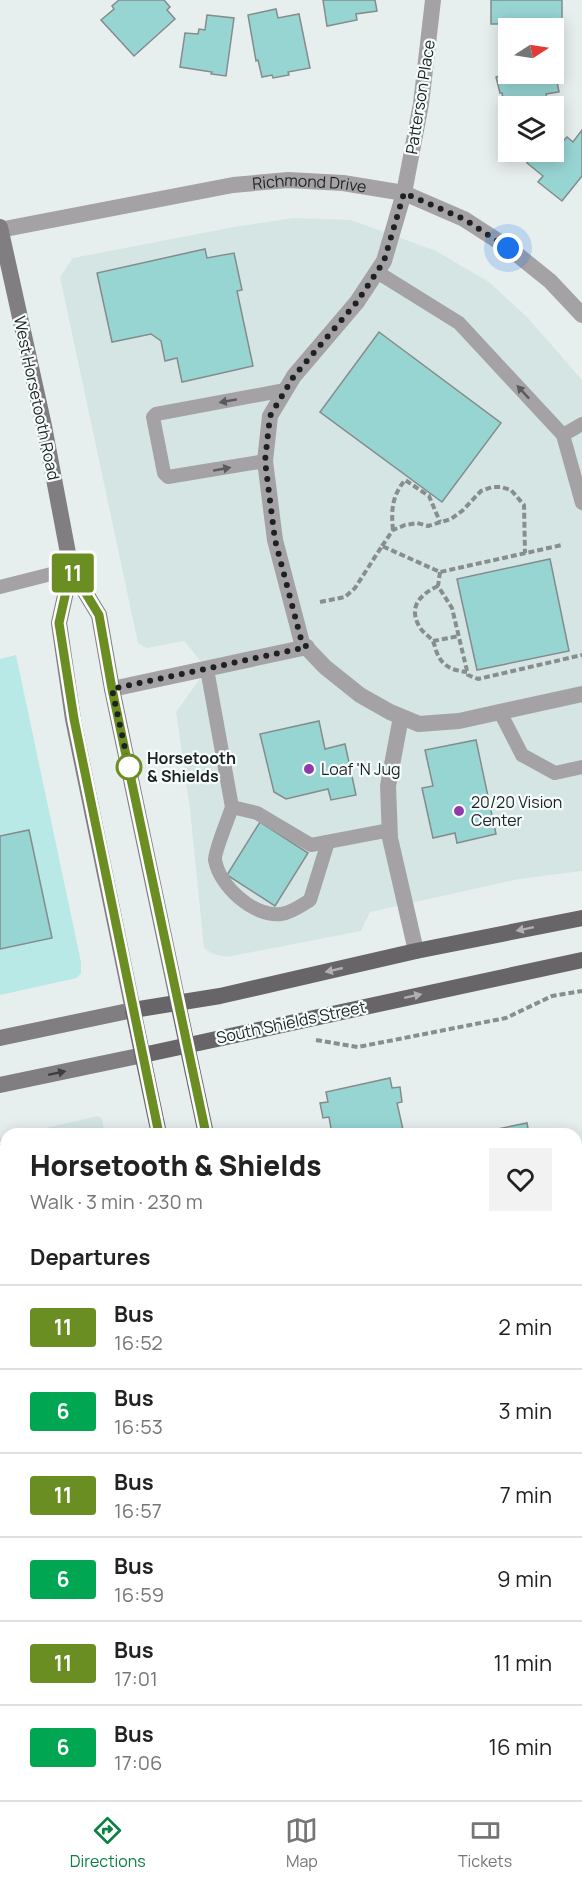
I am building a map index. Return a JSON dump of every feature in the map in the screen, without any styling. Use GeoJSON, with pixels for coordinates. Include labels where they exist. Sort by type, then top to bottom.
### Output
{"type":"FeatureCollection","features":[{"type":"Feature","properties":{"kind":"main road","name":"West Horsetooth Road"},"geometry":{"type":"LineString","coordinates":[[0,229],[44,426],[71,569],[99,615],[112,689],[205,1128]]}},
{"type":"Feature","properties":{"kind":"main road","name":"West Horsetooth Road"},"geometry":{"type":"LineString","coordinates":[[71,569],[59,623],[74,719],[158,1128]]}},
{"type":"Feature","properties":{"kind":"main road"},"geometry":{"type":"LineString","coordinates":[[0,1038],[133,1010],[220,996],[416,951],[582,918]]}},
{"type":"Feature","properties":{"kind":"main road","name":"South Shields Street"},"geometry":{"type":"LineString","coordinates":[[0,1085],[582,960]]}},
{"type":"Feature","properties":{"kind":"street","name":"Patterson Place"},"geometry":{"type":"LineString","coordinates":[[307,647],[302,643],[275,540],[265,461],[270,416],[294,376],[357,302],[384,261],[404,193],[421,104],[434,0]]}},
{"type":"Feature","properties":{"kind":"street","name":"Richmond Drive"},"geometry":{"type":"LineString","coordinates":[[0,229],[233,185],[288,180],[343,183],[404,193],[464,219],[508,248],[550,281],[582,315]]}},
{"type":"Feature","properties":{"kind":"street"},"geometry":{"type":"LineString","coordinates":[[112,689],[307,647],[325,667],[360,695],[419,724],[459,721],[582,694]]}},
{"type":"Feature","properties":{"kind":"street"},"geometry":{"type":"LineString","coordinates":[[401,717],[388,786],[390,830],[416,951]]}},
{"type":"Feature","properties":{"kind":"lane"},"geometry":{"type":"LineString","coordinates":[[377,272],[459,323],[563,435],[582,503]]}},
{"type":"Feature","properties":{"kind":"lane"},"geometry":{"type":"LineString","coordinates":[[265,461],[168,477],[164,473],[153,417],[156,414],[285,390]]}},
{"type":"Feature","properties":{"kind":"lane"},"geometry":{"type":"LineString","coordinates":[[563,435],[582,424]]}},
{"type":"Feature","properties":{"kind":"lane"},"geometry":{"type":"LineString","coordinates":[[0,587],[71,569]]}},
{"type":"Feature","properties":{"kind":"lane"},"geometry":{"type":"LineString","coordinates":[[207,669],[232,807],[214,858],[230,890],[265,914],[284,914],[310,900],[328,842]]}},
{"type":"Feature","properties":{"kind":"lane"},"geometry":{"type":"LineString","coordinates":[[500,712],[522,755],[555,773],[582,767]]}},
{"type":"Feature","properties":{"kind":"lane"},"geometry":{"type":"LineString","coordinates":[[232,807],[257,813],[311,845],[390,830]]}},
{"type":"Feature","properties":{"kind":"path"},"geometry":{"type":"LineString","coordinates":[[320,602],[345,597],[355,588],[393,530],[392,503],[405,480],[429,496],[440,522]]}},
{"type":"Feature","properties":{"kind":"path"},"geometry":{"type":"LineString","coordinates":[[393,530],[417,523],[429,526],[451,519],[462,512],[481,491],[501,486],[511,490],[524,505],[525,553]]}},
{"type":"Feature","properties":{"kind":"path"},"geometry":{"type":"LineString","coordinates":[[382,546],[440,572],[562,545]]}},
{"type":"Feature","properties":{"kind":"path"},"geometry":{"type":"LineString","coordinates":[[440,572],[438,586],[452,608],[468,675],[478,679],[582,655]]}},
{"type":"Feature","properties":{"kind":"path"},"geometry":{"type":"LineString","coordinates":[[438,586],[419,598],[415,607],[419,628],[433,641],[442,663],[449,669],[467,672]]}},
{"type":"Feature","properties":{"kind":"path"},"geometry":{"type":"LineString","coordinates":[[433,641],[459,636]]}},
{"type":"Feature","properties":{"kind":"path"},"geometry":{"type":"LineString","coordinates":[[315,1040],[358,1047],[506,1018],[552,996],[582,991]]}},
{"type":"Feature","properties":{"kind":"shaded area"},"geometry":{"type":"Polygon","coordinates":[[[293,218],[351,220],[436,251],[489,282],[528,318],[582,380],[582,871],[519,879],[370,912],[361,931],[227,957],[213,954],[204,948],[190,809],[176,712],[207,669],[184,641],[147,648],[138,643],[60,277],[73,258],[293,218]]]}},
{"type":"Feature","properties":{"kind":"shaded area"},"geometry":{"type":"Polygon","coordinates":[[[16,655],[81,962],[81,973],[77,978],[0,995],[0,949],[52,937],[29,830],[0,836],[0,659],[16,655]]]}},
{"type":"Feature","properties":{"kind":"shaded area"},"geometry":{"type":"Polygon","coordinates":[[[98,1116],[102,1119],[104,1128],[45,1128],[98,1116]]]}},
{"type":"Feature","properties":{"kind":"building"},"geometry":{"type":"Polygon","coordinates":[[[119,0],[164,0],[170,7],[167,10],[175,19],[134,56],[101,20],[114,9],[112,6],[119,0]]]}},
{"type":"Feature","properties":{"kind":"building"},"geometry":{"type":"Polygon","coordinates":[[[323,0],[375,0],[377,11],[356,14],[357,20],[327,26],[323,0]]]}},
{"type":"Feature","properties":{"kind":"building"},"geometry":{"type":"Polygon","coordinates":[[[491,0],[562,0],[562,18],[498,18],[498,24],[491,24],[491,0]]]}},
{"type":"Feature","properties":{"kind":"building"},"geometry":{"type":"Polygon","coordinates":[[[276,9],[278,18],[299,14],[310,68],[288,72],[289,75],[273,78],[272,75],[262,77],[258,60],[256,61],[248,15],[276,9]]]}},
{"type":"Feature","properties":{"kind":"building"},"geometry":{"type":"Polygon","coordinates":[[[207,15],[234,18],[226,76],[180,67],[185,33],[198,34],[199,29],[205,30],[207,15]]]}},
{"type":"Feature","properties":{"kind":"building"},"geometry":{"type":"Polygon","coordinates":[[[498,76],[498,84],[557,84],[559,92],[546,94],[546,96],[503,96],[500,93],[496,77],[498,76]]]}},
{"type":"Feature","properties":{"kind":"building"},"geometry":{"type":"Polygon","coordinates":[[[582,130],[582,176],[562,201],[538,182],[543,176],[527,163],[564,162],[564,140],[567,137],[573,142],[582,130]]]}},
{"type":"Feature","properties":{"kind":"building"},"geometry":{"type":"Polygon","coordinates":[[[205,249],[207,258],[234,253],[242,290],[237,291],[253,366],[182,382],[177,358],[165,361],[161,341],[151,334],[112,342],[97,273],[205,249]]]}},
{"type":"Feature","properties":{"kind":"building"},"geometry":{"type":"Polygon","coordinates":[[[379,332],[501,423],[442,502],[320,412],[379,332]]]}},
{"type":"Feature","properties":{"kind":"building"},"geometry":{"type":"Polygon","coordinates":[[[550,559],[569,651],[477,670],[457,579],[550,559]]]}},
{"type":"Feature","properties":{"kind":"building","name":"Loaf 'N Jug"},"geometry":{"type":"Polygon","coordinates":[[[319,721],[325,749],[345,744],[356,795],[331,800],[328,789],[286,799],[274,792],[260,734],[319,721]]]}},
{"type":"Feature","properties":{"kind":"building","name":"20/20 Vision Center"},"geometry":{"type":"Polygon","coordinates":[[[476,740],[496,834],[457,843],[455,833],[433,838],[422,788],[433,786],[425,750],[476,740]]]}},
{"type":"Feature","properties":{"kind":"building"},"geometry":{"type":"Polygon","coordinates":[[[260,822],[308,853],[275,906],[227,875],[260,822]]]}},
{"type":"Feature","properties":{"kind":"building"},"geometry":{"type":"Polygon","coordinates":[[[29,830],[52,938],[0,949],[0,836],[29,830]]]}},
{"type":"Feature","properties":{"kind":"building"},"geometry":{"type":"Polygon","coordinates":[[[390,1078],[392,1088],[400,1087],[402,1102],[397,1103],[403,1128],[331,1128],[329,1117],[323,1118],[320,1103],[328,1102],[326,1092],[390,1078]]]}},
{"type":"Feature","properties":{"kind":"building"},"geometry":{"type":"Polygon","coordinates":[[[527,1123],[528,1128],[502,1128],[527,1123]]]}},
{"type":"Feature","properties":{"kind":"bus line","name":"11"},"geometry":{"type":"LineString","coordinates":[[158,1128],[74,719],[59,623],[71,569],[99,615],[112,689],[205,1128]]}},
{"type":"Feature","properties":{"kind":"place","name":"Horsetooth & Shields"},"geometry":{"type":"Point","coordinates":[129,767]}},
{"type":"Feature","properties":{"kind":"place","name":"Loaf 'N Jug"},"geometry":{"type":"Point","coordinates":[309,769]}},
{"type":"Feature","properties":{"kind":"place","name":"20/20 Vision Center"},"geometry":{"type":"Point","coordinates":[459,811]}},
{"type":"Feature","properties":{"kind":"route"},"geometry":{"type":"LineString","coordinates":[[129,767],[112,689],[307,647],[302,643],[275,540],[265,461],[270,416],[294,376],[357,302],[384,261],[404,193],[464,219],[508,248]]}}]}
